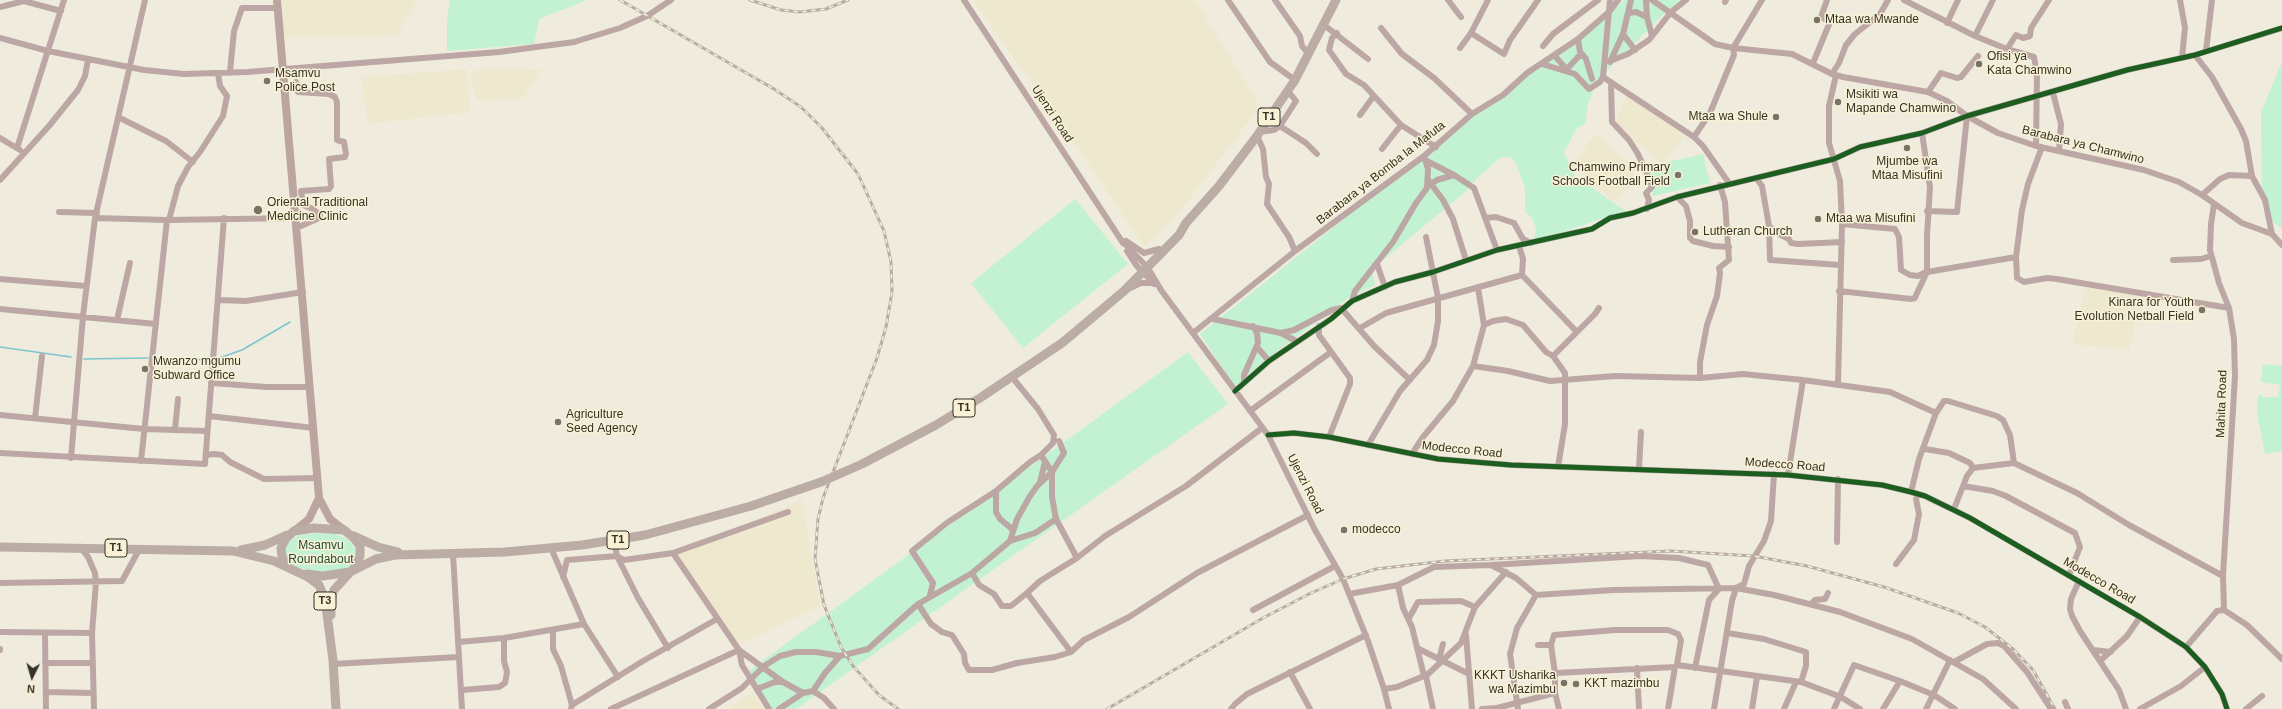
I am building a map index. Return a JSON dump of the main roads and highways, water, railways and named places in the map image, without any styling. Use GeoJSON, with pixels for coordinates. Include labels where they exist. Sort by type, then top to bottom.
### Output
{"type":"FeatureCollection","features":[{"type":"Feature","properties":{"kind":"highway","name":"T1"},"geometry":{"type":"LineString","coordinates":[[1081,326],[1106,308],[1124,291],[1159,249],[1186,223],[1219,186],[1258,134],[1295,80],[1336,0]]}},
{"type":"Feature","properties":{"kind":"highway","name":"T1"},"geometry":{"type":"LineString","coordinates":[[233,551],[265,545],[292,532],[314,528],[346,532],[378,547],[408,553],[453,554],[551,548],[614,541],[691,524],[751,506],[821,482],[936,425],[1012,377],[1062,343],[1179,235],[1186,223]]}},
{"type":"Feature","properties":{"kind":"highway"},"geometry":{"type":"LineString","coordinates":[[292,532],[283,541],[281,551],[283,561],[293,570]]}},
{"type":"Feature","properties":{"kind":"highway"},"geometry":{"type":"LineString","coordinates":[[346,532],[358,542],[360,551],[359,560],[351,571]]}},
{"type":"Feature","properties":{"kind":"highway","name":"T1"},"geometry":{"type":"LineString","coordinates":[[0,547],[140,548],[233,551],[262,557],[293,570],[323,576],[351,571],[376,559],[408,553]]}},
{"type":"Feature","properties":{"kind":"highway","name":"T3"},"geometry":{"type":"LineString","coordinates":[[293,570],[314,580],[323,593],[331,644],[336,709]]}},
{"type":"Feature","properties":{"kind":"highway","name":"T3"},"geometry":{"type":"LineString","coordinates":[[331,644],[332,598],[334,590],[351,571]]}},
{"type":"Feature","properties":{"kind":"main road"},"geometry":{"type":"LineString","coordinates":[[278,4],[319,498],[330,519],[346,532]]}},
{"type":"Feature","properties":{"kind":"main road"},"geometry":{"type":"LineString","coordinates":[[292,532],[308,519],[319,498]]}},
{"type":"Feature","properties":{"kind":"waterway"},"geometry":{"type":"LineString","coordinates":[[216,359],[242,350],[290,322]]}},
{"type":"Feature","properties":{"kind":"waterway"},"geometry":{"type":"LineString","coordinates":[[0,347],[71,357]]}},
{"type":"Feature","properties":{"kind":"waterway"},"geometry":{"type":"LineString","coordinates":[[84,359],[148,358]]}},
{"type":"Feature","properties":{"kind":"waterway"},"geometry":{"type":"LineString","coordinates":[[158,358],[211,360]]}},
{"type":"Feature","properties":{"kind":"railway"},"geometry":{"type":"LineString","coordinates":[[620,0],[774,89],[801,107],[822,128],[858,174],[884,231],[891,262],[892,292],[886,327],[877,358],[823,498],[818,519],[815,559],[824,605],[841,647],[853,666],[879,695],[898,709]]}},
{"type":"Feature","properties":{"kind":"railway"},"geometry":{"type":"LineString","coordinates":[[750,0],[781,10],[800,12],[826,9],[848,0]]}},
{"type":"Feature","properties":{"kind":"railway"},"geometry":{"type":"LineString","coordinates":[[1107,709],[1263,618],[1309,594],[1343,579],[1376,569],[1445,561],[1671,551],[1754,556],[1807,566],[1884,587],[1958,613],[1985,627],[2013,649],[2033,670],[2055,709]]}},
{"type":"Feature","properties":{"kind":"place","name":"Mtaa wa Mwande"},"geometry":{"type":"Point","coordinates":[1817,20]}},
{"type":"Feature","properties":{"kind":"place","name":"Ofisi ya Kata Chamwino"},"geometry":{"type":"Point","coordinates":[1979,64]}},
{"type":"Feature","properties":{"kind":"place","name":"Msamvu Police Post"},"geometry":{"type":"Point","coordinates":[267,81]}},
{"type":"Feature","properties":{"kind":"place","name":"Msikiti wa Mapande Chamwino"},"geometry":{"type":"Point","coordinates":[1838,102]}},
{"type":"Feature","properties":{"kind":"place","name":"Mtaa wa Shule"},"geometry":{"type":"Point","coordinates":[1776,117]}},
{"type":"Feature","properties":{"kind":"place","name":"Mjumbe wa Mtaa Misufini"},"geometry":{"type":"Point","coordinates":[1907,148]}},
{"type":"Feature","properties":{"kind":"place","name":"Chamwino Primary Schools Football Field"},"geometry":{"type":"Point","coordinates":[1678,175]}},
{"type":"Feature","properties":{"kind":"place","name":"Oriental Traditional Medicine Clinic"},"geometry":{"type":"Point","coordinates":[258,210]}},
{"type":"Feature","properties":{"kind":"place","name":"Mtaa wa Misufini"},"geometry":{"type":"Point","coordinates":[1818,219]}},
{"type":"Feature","properties":{"kind":"place","name":"Lutheran Church"},"geometry":{"type":"Point","coordinates":[1695,232]}},
{"type":"Feature","properties":{"kind":"place","name":"Kinara for Youth Evolution Netball Field"},"geometry":{"type":"Point","coordinates":[2202,310]}},
{"type":"Feature","properties":{"kind":"place","name":"Mwanzo mgumu Subward Office"},"geometry":{"type":"Point","coordinates":[145,369]}},
{"type":"Feature","properties":{"kind":"place","name":"Agriculture Seed Agency"},"geometry":{"type":"Point","coordinates":[558,422]}},
{"type":"Feature","properties":{"kind":"place","name":"modecco"},"geometry":{"type":"Point","coordinates":[1344,530]}},
{"type":"Feature","properties":{"kind":"place","name":"KKKT Usharika wa Mazimbu"},"geometry":{"type":"Point","coordinates":[1564,683]}},
{"type":"Feature","properties":{"kind":"place","name":"KKT mazimbu"},"geometry":{"type":"Point","coordinates":[1576,684]}},
{"type":"Feature","properties":{"kind":"park label","name":"Msamvu Roundabout"},"geometry":{"type":"Point","coordinates":[321,553]}}]}
